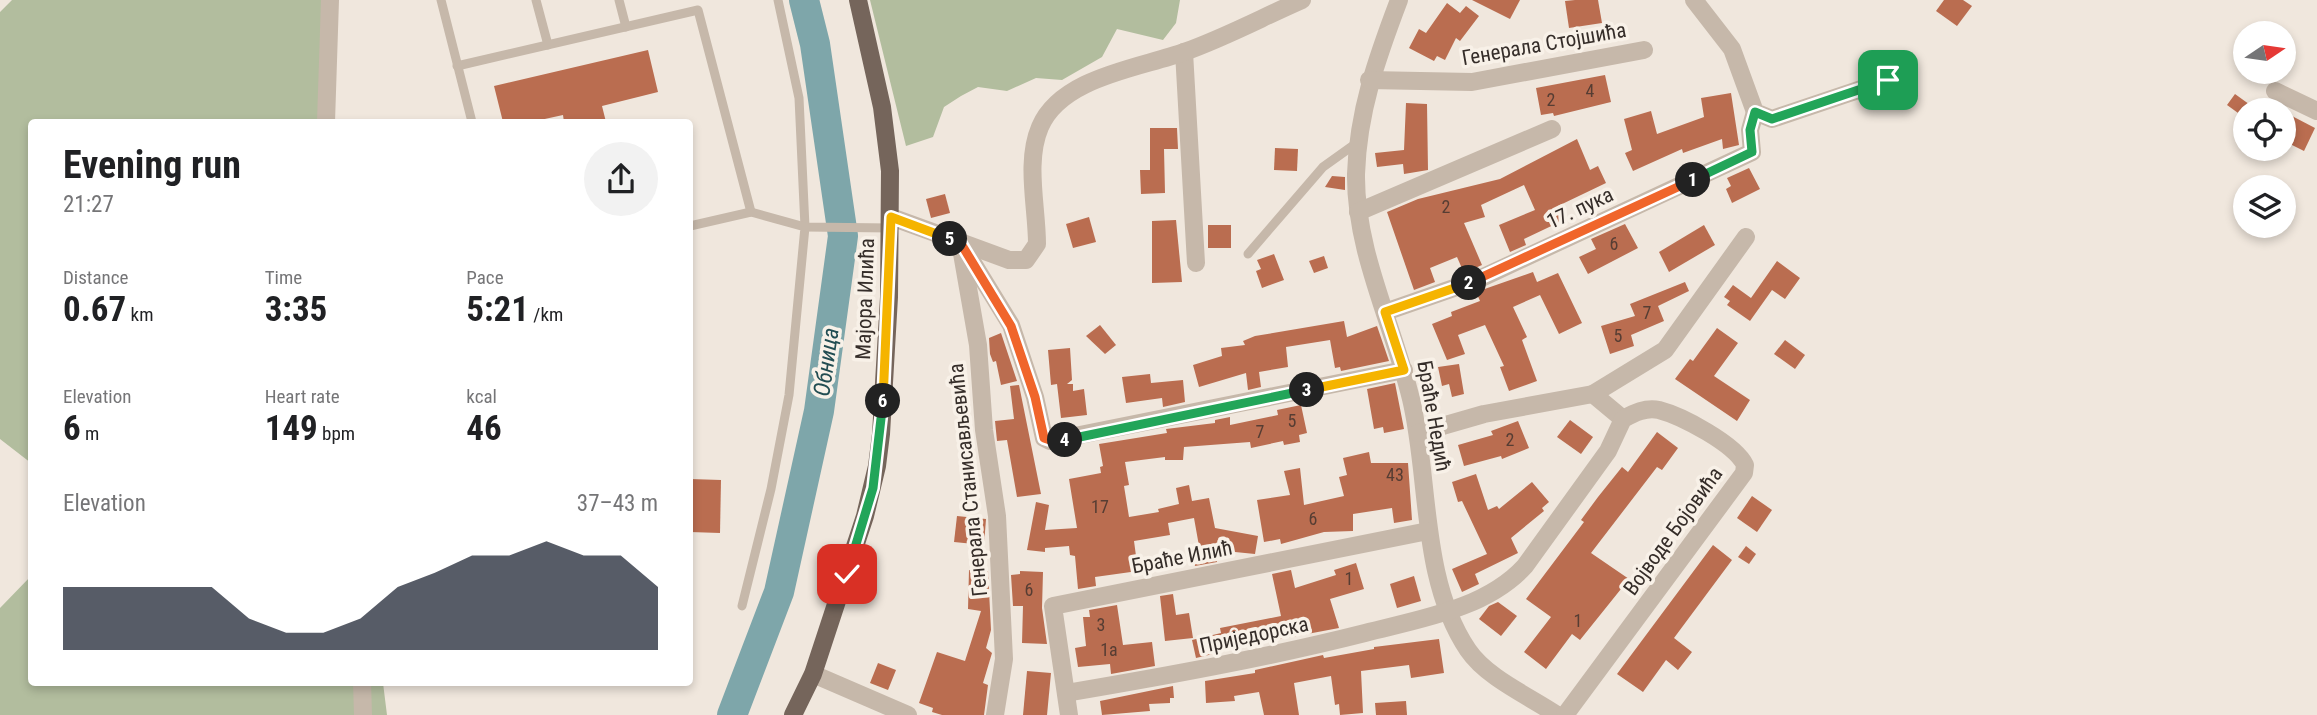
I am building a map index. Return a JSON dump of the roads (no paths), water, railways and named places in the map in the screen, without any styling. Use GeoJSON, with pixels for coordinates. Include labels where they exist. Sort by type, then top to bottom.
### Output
{"type":"FeatureCollection","features":[{"type":"Feature","properties":{"kind":"main road","name":"Мајора Илића"},"geometry":{"type":"LineString","coordinates":[[793,715],[813,674],[865,516],[877,466],[891,223],[888,153],[873,65],[858,0]]}},
{"type":"Feature","properties":{"kind":"street"},"geometry":{"type":"LineString","coordinates":[[326,119],[330,0]]}},
{"type":"Feature","properties":{"kind":"street"},"geometry":{"type":"LineString","coordinates":[[891,223],[960,242],[1009,260],[1026,260],[1032,256],[1037,244],[1033,168],[1040,127],[1050,111],[1086,84],[1115,72],[1184,52],[1302,0]]}},
{"type":"Feature","properties":{"kind":"street","name":"Браће Недић"},"geometry":{"type":"LineString","coordinates":[[1399,0],[1369,80],[1358,142],[1358,212],[1404,370],[1418,433],[1428,531],[1449,611],[1464,644],[1476,660],[1557,715]]}},
{"type":"Feature","properties":{"kind":"street"},"geometry":{"type":"LineString","coordinates":[[1694,0],[1732,49],[1755,112],[1772,119],[1888,80]]}},
{"type":"Feature","properties":{"kind":"street","name":"Генерала Стојшића"},"geometry":{"type":"LineString","coordinates":[[1369,80],[1472,82],[1643,50]]}},
{"type":"Feature","properties":{"kind":"street"},"geometry":{"type":"LineString","coordinates":[[1184,52],[1196,262]]}},
{"type":"Feature","properties":{"kind":"street"},"geometry":{"type":"LineString","coordinates":[[2275,91],[2317,111]]}},
{"type":"Feature","properties":{"kind":"street","name":"17. пука"},"geometry":{"type":"LineString","coordinates":[[1385,312],[1477,280],[1752,152],[1750,130],[1755,112]]}},
{"type":"Feature","properties":{"kind":"street"},"geometry":{"type":"LineString","coordinates":[[1358,212],[1552,129]]}},
{"type":"Feature","properties":{"kind":"street"},"geometry":{"type":"LineString","coordinates":[[1418,433],[1484,414],[1593,394],[1665,351],[1746,237]]}},
{"type":"Feature","properties":{"kind":"street"},"geometry":{"type":"LineString","coordinates":[[960,242],[1004,309],[1024,359],[1044,438],[1050,441],[1404,370]]}},
{"type":"Feature","properties":{"kind":"street","name":"Генерала Станисављевића"},"geometry":{"type":"LineString","coordinates":[[960,242],[978,345],[984,430],[999,541],[1004,659],[995,715]]}},
{"type":"Feature","properties":{"kind":"street"},"geometry":{"type":"LineString","coordinates":[[1449,611],[1487,594],[1516,576],[1608,451],[1623,419],[1593,394]]}},
{"type":"Feature","properties":{"kind":"street","name":"Војводе Бојовића"},"geometry":{"type":"LineString","coordinates":[[1565,715],[1744,473],[1745,465],[1733,449],[1685,421],[1658,410],[1645,410],[1623,419]]}},
{"type":"Feature","properties":{"kind":"street","name":"Браће Илић"},"geometry":{"type":"LineString","coordinates":[[1069,715],[1053,606],[1428,531]]}},
{"type":"Feature","properties":{"kind":"street","name":"Приједорска"},"geometry":{"type":"LineString","coordinates":[[1066,694],[1203,670],[1449,611]]}},
{"type":"Feature","properties":{"kind":"street"},"geometry":{"type":"LineString","coordinates":[[813,674],[908,715]]}},
{"type":"Feature","properties":{"kind":"street"},"geometry":{"type":"LineString","coordinates":[[362,686],[363,715]]}},
{"type":"Feature","properties":{"kind":"lane"},"geometry":{"type":"LineString","coordinates":[[441,0],[471,119]]}},
{"type":"Feature","properties":{"kind":"lane"},"geometry":{"type":"LineString","coordinates":[[536,0],[548,45]]}},
{"type":"Feature","properties":{"kind":"lane"},"geometry":{"type":"LineString","coordinates":[[742,606],[771,489],[789,395],[809,227],[799,98],[778,0]]}},
{"type":"Feature","properties":{"kind":"lane"},"geometry":{"type":"LineString","coordinates":[[618,1],[626,27]]}},
{"type":"Feature","properties":{"kind":"lane"},"geometry":{"type":"LineString","coordinates":[[457,66],[698,10],[751,212]]}},
{"type":"Feature","properties":{"kind":"lane"},"geometry":{"type":"LineString","coordinates":[[1248,254],[1323,167],[1358,142]]}},
{"type":"Feature","properties":{"kind":"lane"},"geometry":{"type":"LineString","coordinates":[[693,225],[751,212],[809,227],[868,227],[891,223]]}},
{"type":"Feature","properties":{"kind":"waterway","name":"Обница"},"geometry":{"type":"LineString","coordinates":[[732,715],[779,592],[819,411],[843,236],[815,44],[804,0]]}}]}
